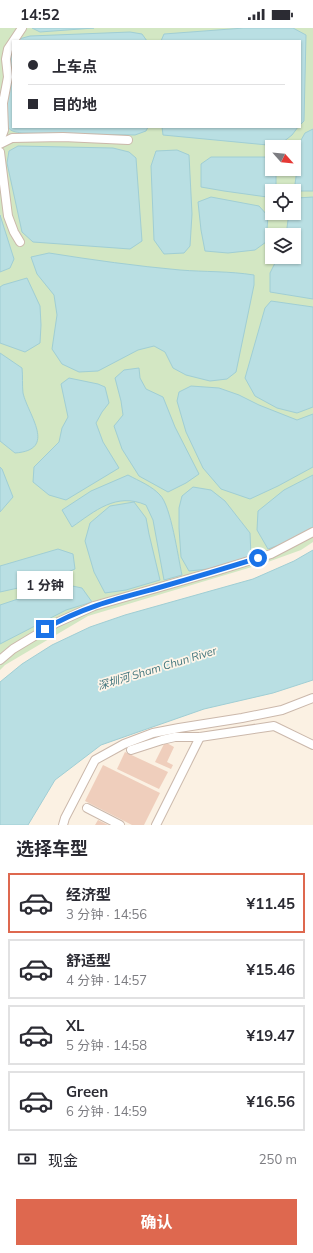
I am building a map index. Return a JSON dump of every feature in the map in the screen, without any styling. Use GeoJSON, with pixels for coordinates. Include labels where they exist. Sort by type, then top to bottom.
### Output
{"type":"FeatureCollection","features":[{"type":"Feature","properties":{"kind":"lane"},"geometry":{"type":"LineString","coordinates":[[14,40],[22,28]]}},
{"type":"Feature","properties":{"kind":"lane"},"geometry":{"type":"LineString","coordinates":[[0,143],[4,130],[3,103],[8,77],[6,59],[8,49],[12,43]]}},
{"type":"Feature","properties":{"kind":"lane"},"geometry":{"type":"LineString","coordinates":[[0,143],[12,138],[62,137],[128,140]]}},
{"type":"Feature","properties":{"kind":"lane"},"geometry":{"type":"LineString","coordinates":[[0,152],[8,216],[14,232],[20,242]]}},
{"type":"Feature","properties":{"kind":"lane"},"geometry":{"type":"LineString","coordinates":[[0,660],[13,649],[56,623],[94,606],[271,554],[313,532]]}},
{"type":"Feature","properties":{"kind":"lane"},"geometry":{"type":"LineString","coordinates":[[63,825],[65,818],[96,760],[124,744],[153,733],[282,710],[313,698]]}},
{"type":"Feature","properties":{"kind":"lane"},"geometry":{"type":"LineString","coordinates":[[130,750],[175,737],[200,737],[274,726],[313,745]]}},
{"type":"Feature","properties":{"kind":"lane"},"geometry":{"type":"LineString","coordinates":[[156,825],[200,737]]}},
{"type":"Feature","properties":{"kind":"lane"},"geometry":{"type":"LineString","coordinates":[[87,808],[120,825]]}},
{"type":"Feature","properties":{"kind":"green space"},"geometry":{"type":"Polygon","coordinates":[[[0,28],[313,28],[313,542],[301,550],[265,563],[88,616],[5,665],[0,670],[0,28]]]}},
{"type":"Feature","properties":{"kind":"water"},"geometry":{"type":"Polygon","coordinates":[[[32,28],[94,28],[40,32],[32,28]]]}},
{"type":"Feature","properties":{"kind":"water"},"geometry":{"type":"Polygon","coordinates":[[[244,28],[293,28],[306,35],[304,121],[301,124],[301,40],[161,40],[164,34],[244,28]]]}},
{"type":"Feature","properties":{"kind":"water"},"geometry":{"type":"Polygon","coordinates":[[[130,32],[142,34],[146,40],[18,40],[30,36],[130,32]]]}},
{"type":"Feature","properties":{"kind":"water"},"geometry":{"type":"Polygon","coordinates":[[[12,49],[12,128],[148,128],[146,131],[135,135],[14,132],[8,127],[6,115],[7,72],[12,49]]]}},
{"type":"Feature","properties":{"kind":"water"},"geometry":{"type":"Polygon","coordinates":[[[162,128],[297,128],[286,140],[265,140],[265,145],[163,135],[162,128]]]}},
{"type":"Feature","properties":{"kind":"water"},"geometry":{"type":"Polygon","coordinates":[[[313,129],[313,191],[301,191],[301,184],[295,184],[296,176],[301,176],[301,140],[305,133],[313,129]]]}},
{"type":"Feature","properties":{"kind":"water"},"geometry":{"type":"Polygon","coordinates":[[[18,146],[113,148],[129,152],[136,158],[142,241],[130,249],[33,242],[22,232],[7,163],[9,151],[18,146]]]}},
{"type":"Feature","properties":{"kind":"water"},"geometry":{"type":"Polygon","coordinates":[[[177,150],[189,155],[192,214],[190,246],[184,253],[164,254],[154,240],[151,166],[156,151],[177,150]]]}},
{"type":"Feature","properties":{"kind":"water"},"geometry":{"type":"Polygon","coordinates":[[[211,157],[265,157],[265,176],[276,176],[276,184],[265,184],[265,197],[201,187],[201,164],[211,157]]]}},
{"type":"Feature","properties":{"kind":"water"},"geometry":{"type":"Polygon","coordinates":[[[211,197],[259,206],[265,213],[265,220],[268,220],[267,228],[265,228],[265,243],[255,250],[228,253],[205,251],[198,202],[211,197]]]}},
{"type":"Feature","properties":{"kind":"water"},"geometry":{"type":"Polygon","coordinates":[[[313,197],[313,299],[270,292],[270,273],[274,264],[301,264],[301,228],[287,228],[288,220],[301,220],[301,198],[313,197]]]}},
{"type":"Feature","properties":{"kind":"water"},"geometry":{"type":"Polygon","coordinates":[[[0,215],[14,259],[10,268],[0,272],[0,215]]]}},
{"type":"Feature","properties":{"kind":"water"},"geometry":{"type":"Polygon","coordinates":[[[49,253],[114,263],[189,271],[254,275],[254,285],[236,372],[227,379],[210,381],[186,375],[173,368],[165,352],[154,346],[138,350],[98,371],[79,372],[62,364],[52,349],[57,315],[54,295],[37,274],[31,257],[49,253]]]}},
{"type":"Feature","properties":{"kind":"water"},"geometry":{"type":"Polygon","coordinates":[[[27,278],[40,306],[41,325],[40,343],[25,352],[0,343],[0,287],[27,278]]]}},
{"type":"Feature","properties":{"kind":"water"},"geometry":{"type":"Polygon","coordinates":[[[271,301],[313,307],[313,407],[297,413],[277,408],[255,396],[245,378],[265,308],[271,301]]]}},
{"type":"Feature","properties":{"kind":"water"},"geometry":{"type":"Polygon","coordinates":[[[0,353],[22,368],[23,393],[37,430],[38,438],[35,445],[28,450],[15,453],[0,441],[0,353]]]}},
{"type":"Feature","properties":{"kind":"water"},"geometry":{"type":"Polygon","coordinates":[[[139,368],[140,378],[146,389],[163,397],[175,427],[199,474],[186,483],[168,492],[139,476],[122,449],[114,426],[123,415],[115,378],[124,370],[139,368]]]}},
{"type":"Feature","properties":{"kind":"water"},"geometry":{"type":"Polygon","coordinates":[[[69,378],[98,384],[105,387],[109,403],[96,423],[103,442],[119,468],[66,500],[49,495],[33,482],[34,467],[59,442],[62,428],[68,417],[61,384],[69,378]]]}},
{"type":"Feature","properties":{"kind":"water"},"geometry":{"type":"Polygon","coordinates":[[[191,386],[219,388],[297,420],[313,414],[313,467],[250,499],[221,489],[203,468],[186,432],[177,401],[179,392],[191,386]]]}},
{"type":"Feature","properties":{"kind":"water"},"geometry":{"type":"Polygon","coordinates":[[[0,467],[13,497],[0,512],[0,467]]]}},
{"type":"Feature","properties":{"kind":"water"},"geometry":{"type":"Polygon","coordinates":[[[128,475],[153,489],[164,501],[171,520],[182,575],[164,580],[153,520],[146,505],[125,501],[115,502],[106,505],[72,527],[62,510],[91,491],[128,475]]]}},
{"type":"Feature","properties":{"kind":"water"},"geometry":{"type":"Polygon","coordinates":[[[313,475],[313,527],[290,541],[268,549],[257,530],[258,511],[284,490],[313,475]]]}},
{"type":"Feature","properties":{"kind":"water"},"geometry":{"type":"Polygon","coordinates":[[[193,487],[211,490],[225,501],[250,533],[251,556],[208,569],[189,571],[181,557],[179,508],[182,496],[193,487]]]}},
{"type":"Feature","properties":{"kind":"water"},"geometry":{"type":"Polygon","coordinates":[[[134,502],[146,518],[160,580],[126,590],[105,593],[94,572],[85,541],[90,523],[110,506],[134,502]]]}},
{"type":"Feature","properties":{"kind":"water"},"geometry":{"type":"Polygon","coordinates":[[[58,549],[73,554],[75,569],[45,582],[0,592],[0,566],[58,549]]]}},
{"type":"Feature","properties":{"kind":"water","name":"深圳河 Sham Chun River"},"geometry":{"type":"Polygon","coordinates":[[[313,550],[313,680],[273,693],[204,709],[101,745],[55,780],[28,825],[0,825],[0,682],[22,664],[52,645],[90,627],[125,615],[253,579],[294,561],[313,550]]]}},
{"type":"Feature","properties":{"kind":"water"},"geometry":{"type":"Polygon","coordinates":[[[63,584],[82,588],[92,602],[66,610],[0,644],[0,605],[63,584]]]}},
{"type":"Feature","properties":{"kind":"building"},"geometry":{"type":"Polygon","coordinates":[[[165,742],[174,747],[167,762],[173,765],[171,769],[155,762],[165,742]]]}},
{"type":"Feature","properties":{"kind":"building"},"geometry":{"type":"Polygon","coordinates":[[[125,752],[168,772],[159,789],[117,769],[125,752]]]}},
{"type":"Feature","properties":{"kind":"building"},"geometry":{"type":"Polygon","coordinates":[[[103,765],[160,793],[144,825],[132,825],[85,801],[103,765]]]}},
{"type":"Feature","properties":{"kind":"building"},"geometry":{"type":"Polygon","coordinates":[[[98,820],[108,825],[95,825],[98,820]]]}},
{"type":"Feature","properties":{"kind":"route"},"geometry":{"type":"LineString","coordinates":[[45,629],[94,606],[258,558]]}}]}
